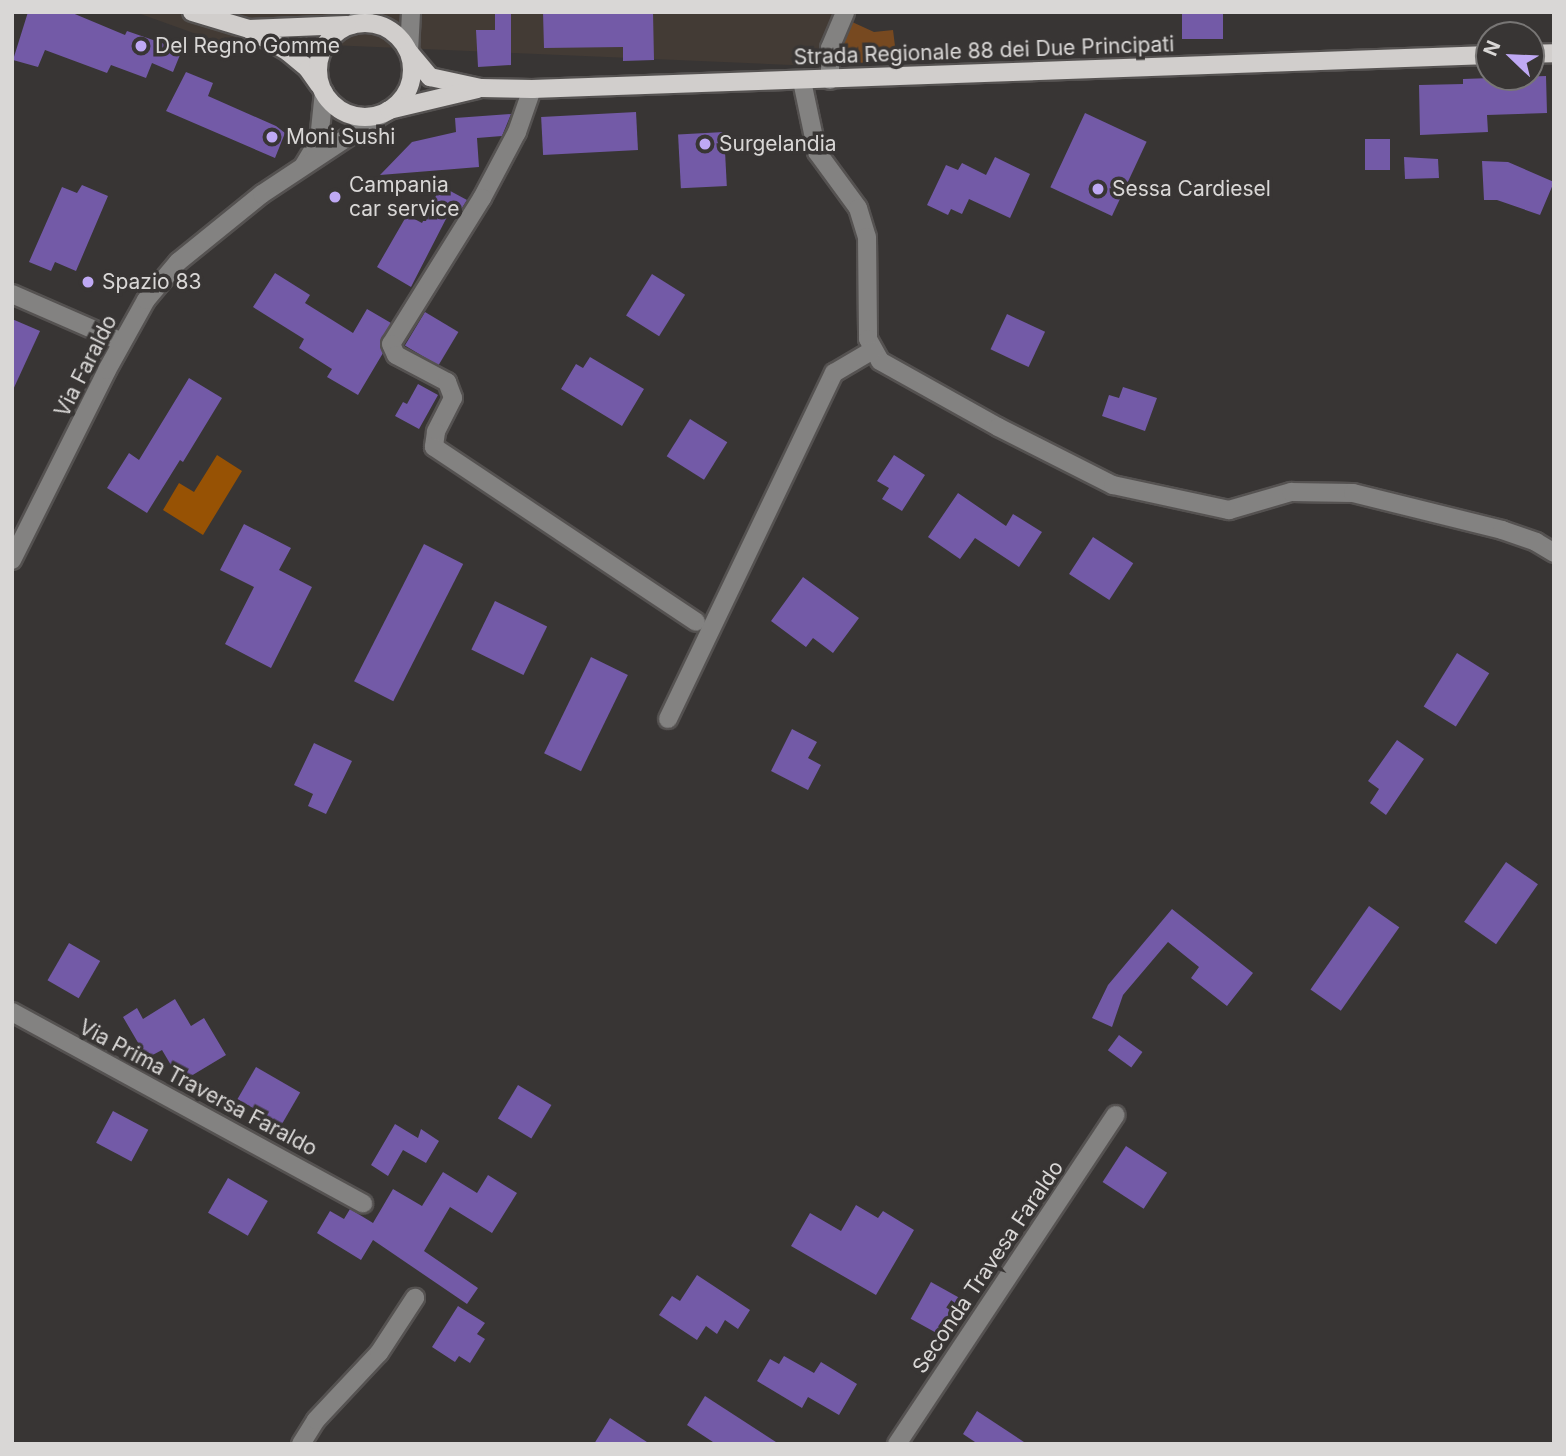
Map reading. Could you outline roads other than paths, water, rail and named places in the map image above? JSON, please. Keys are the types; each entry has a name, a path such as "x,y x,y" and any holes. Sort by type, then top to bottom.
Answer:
{"main road":[{"name":"Strada Regionale 88 dei Due Principati","path":"192,12 249,29 288,52 308,69 335,106 352,115 373,116 481,88"},
{"name":"Strada Regionale 88 dei Due Principati","path":"249,29 302,30 374,24 387,28 400,38 430,76 481,88 532,89 802,81 1475,56"},
{"path":"324,92 319,73 322,51 331,38 352,25"},
{"path":"389,110 408,88 412,73 409,52"}],"street":[{"path":"352,25 365,12"},
{"path":"409,52 411,12"},
{"path":"830,80 830,48 845,12"},
{"path":"802,81 817,152 858,208 867,237 868,339 880,361 998,427 1113,485 1229,510 1291,492 1353,493 1502,530 1545,543 1554,553"},
{"path":"532,89 517,132 482,198 391,344 396,355 447,382 453,398 436,432 434,447 696,622"},
{"path":"302,169 319,140 324,92"},
{"name":"Via Faraldo","path":"12,560 146,300 178,262 222,224 389,110"},
{"path":"12,295 122,342"},
{"path":"668,719 834,373 873,349"},
{"name":"Via Prima Traversa Faraldo","path":"12,1012 363,1203"},
{"name":"Seconda Travesa Faraldo","path":"897,1444 1116,1115"},
{"path":"301,1444 316,1420 379,1353 415,1297"}],"place":[{"name":"Del Regno Gomme","path":"141,46"},
{"name":"Moni Sushi","path":"272,137"},
{"name":"Surgelandia","path":"705,144"},
{"name":"Sessa Cardiesel","path":"1098,189"},
{"name":"Campania car service","path":"335,197"},
{"name":"Spazio 83","path":"88,282"}]}
